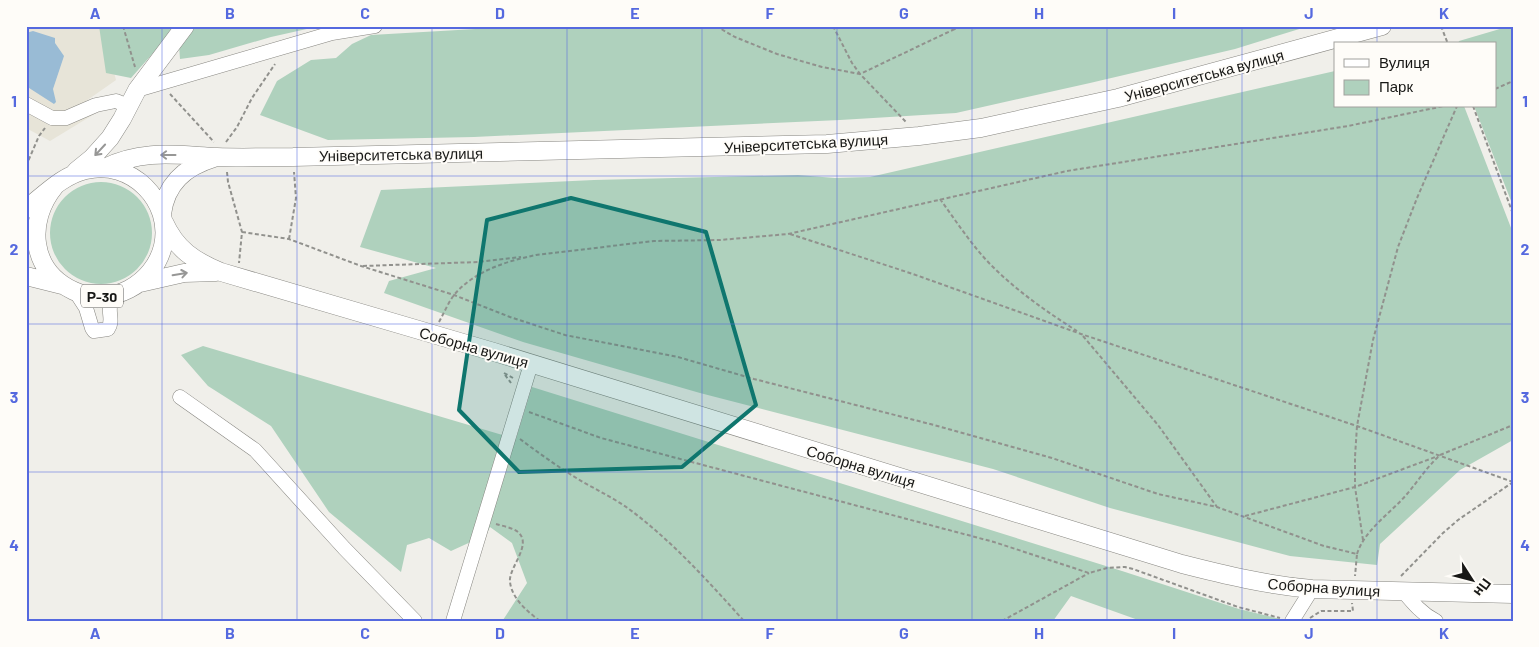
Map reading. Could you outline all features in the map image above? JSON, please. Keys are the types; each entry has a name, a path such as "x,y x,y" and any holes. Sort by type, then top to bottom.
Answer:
{"main road":[{"path":"72,174 99,151 110,138 137,90 185,26"},
{"name":"Університетська вулиця","path":"104,168 130,158 163,154 193,155 223,152 293,157 826,144 919,136 981,128 1118,98 1382,26"},
{"path":"125,113 120,134 123,143 157,203 163,218"},
{"name":"Університетська вулиця","path":"163,218 166,195 180,176 193,166 223,152"},
{"path":"104,168 122,172 138,180 151,193"},
{"name":"Р-30","path":"26,209 72,174 87,169 104,168"},
{"path":"55,186 41,207 36,225 37,245 49,271 69,288"},
{"name":"Р-30","path":"26,276 69,288 89,296 121,293 140,283 154,267 161,252 164,239 163,218"},
{"name":"Соборна вулиця","path":"163,218 168,233 180,248 203,264 221,272 531,364 1182,564 1271,585 1312,589 1352,590 1400,585 1513,594"},
{"name":"Соборна вулиця","path":"140,283 184,273 221,272"}],"street":[{"path":"137,90 332,33 376,26"},
{"path":"26,104 52,118 66,118 96,105 116,101 125,113"},
{"path":"69,288 86,308 94,331 108,329 111,326 110,306 121,293"},
{"path":"453,621 531,364"},
{"path":"180,397 255,450 344,548 415,621"},
{"path":"1400,585 1416,607 1436,621"},
{"path":"1287,620 1312,589"}],"path":[{"path":"123,26 135,64 137,90"},
{"path":"716,26 736,37 777,54 822,67 860,74 961,26"},
{"path":"833,26 852,63 860,74 919,136"},
{"path":"948,26 956,29"},
{"path":"1441,26 1447,42"},
{"path":"223,152 261,83 287,47"},
{"path":"1496,89 1513,81"},
{"path":"160,83 223,152 228,182 242,232 238,276"},
{"path":"361,266 478,262 654,241 720,240 788,234 1067,171 1348,126 1434,108"},
{"path":"1363,540 1355,487 1354,464 1357,426 1373,340 1398,247 1416,198 1455,108"},
{"path":"1474,108 1513,214"},
{"path":"26,166 39,136 52,118"},
{"path":"289,239 296,198 293,157"},
{"path":"940,199 990,264 1012,285 1046,311 1081,334 1158,426 1217,507"},
{"path":"242,232 289,239 361,266 454,295 510,317 565,335 678,357 754,379 934,425 1052,458 1158,494 1217,507 1324,546 1357,554"},
{"path":"788,234 914,274 1081,334 1357,426 1513,482"},
{"path":"432,335 454,295 470,280 491,268 519,258 536,255"},
{"path":"518,407 601,438 994,542 1089,573"},
{"path":"1245,516 1355,487 1406,469 1513,424"},
{"path":"510,431 541,455 629,509 696,568 744,621"},
{"path":"1306,621 1320,610 1352,610 1352,590 1355,580 1357,554 1363,540 1398,505 1432,462 1440,455"},
{"path":"1400,585 1443,533 1458,520 1513,482"},
{"path":"484,519 519,534 522,542 521,552 511,572 510,583 520,603 540,621"},
{"path":"1002,621 1089,573 1118,567 1134,569 1238,606 1287,620"}],"highlighted area":[{"path":"571,198 706,232 756,405 682,467 519,472 459,410 487,220"}],"shaded area":[{"path":"26,26 102,26 116,80 86,101 96,113 50,141 26,128"}],"green space":[{"path":"99,26 177,26 131,78 106,73"},
{"path":"193,26 320,26 271,37 209,55 180,59 179,45"},
{"path":"528,26 1309,26 1235,49 956,113 474,137 328,140 260,115 277,81 311,60 336,58 352,44 371,35"},
{"path":"1513,26 1513,206 1475,108 1496,108 1496,42 1459,41"},
{"path":"1334,71 1334,108 1465,108 1513,233 1513,440 1460,470 1380,544 1377,565 1290,556 1110,508 993,469 700,393 523,342 384,293 389,281 436,268 360,247 381,190 594,180 798,175 835,178 870,177"},
{"path":"101,182 111,183 130,190 144,204 151,223 151,243 144,262 130,276 111,283 101,284 91,283 72,276 58,262 51,243 50,233 51,223 58,204 72,190 91,183"},
{"path":"203,346 516,439 532,387 1239,609 1284,620 1141,621 1071,596 1053,621 500,621 503,620 527,583 512,543 490,527 486,535 451,551 429,538 407,545 401,572 329,512 271,426 208,386 181,355"}],"water":[{"path":"33,31 55,38 55,43 64,56 53,89 56,102 54,104 26,86 26,33"}]}
